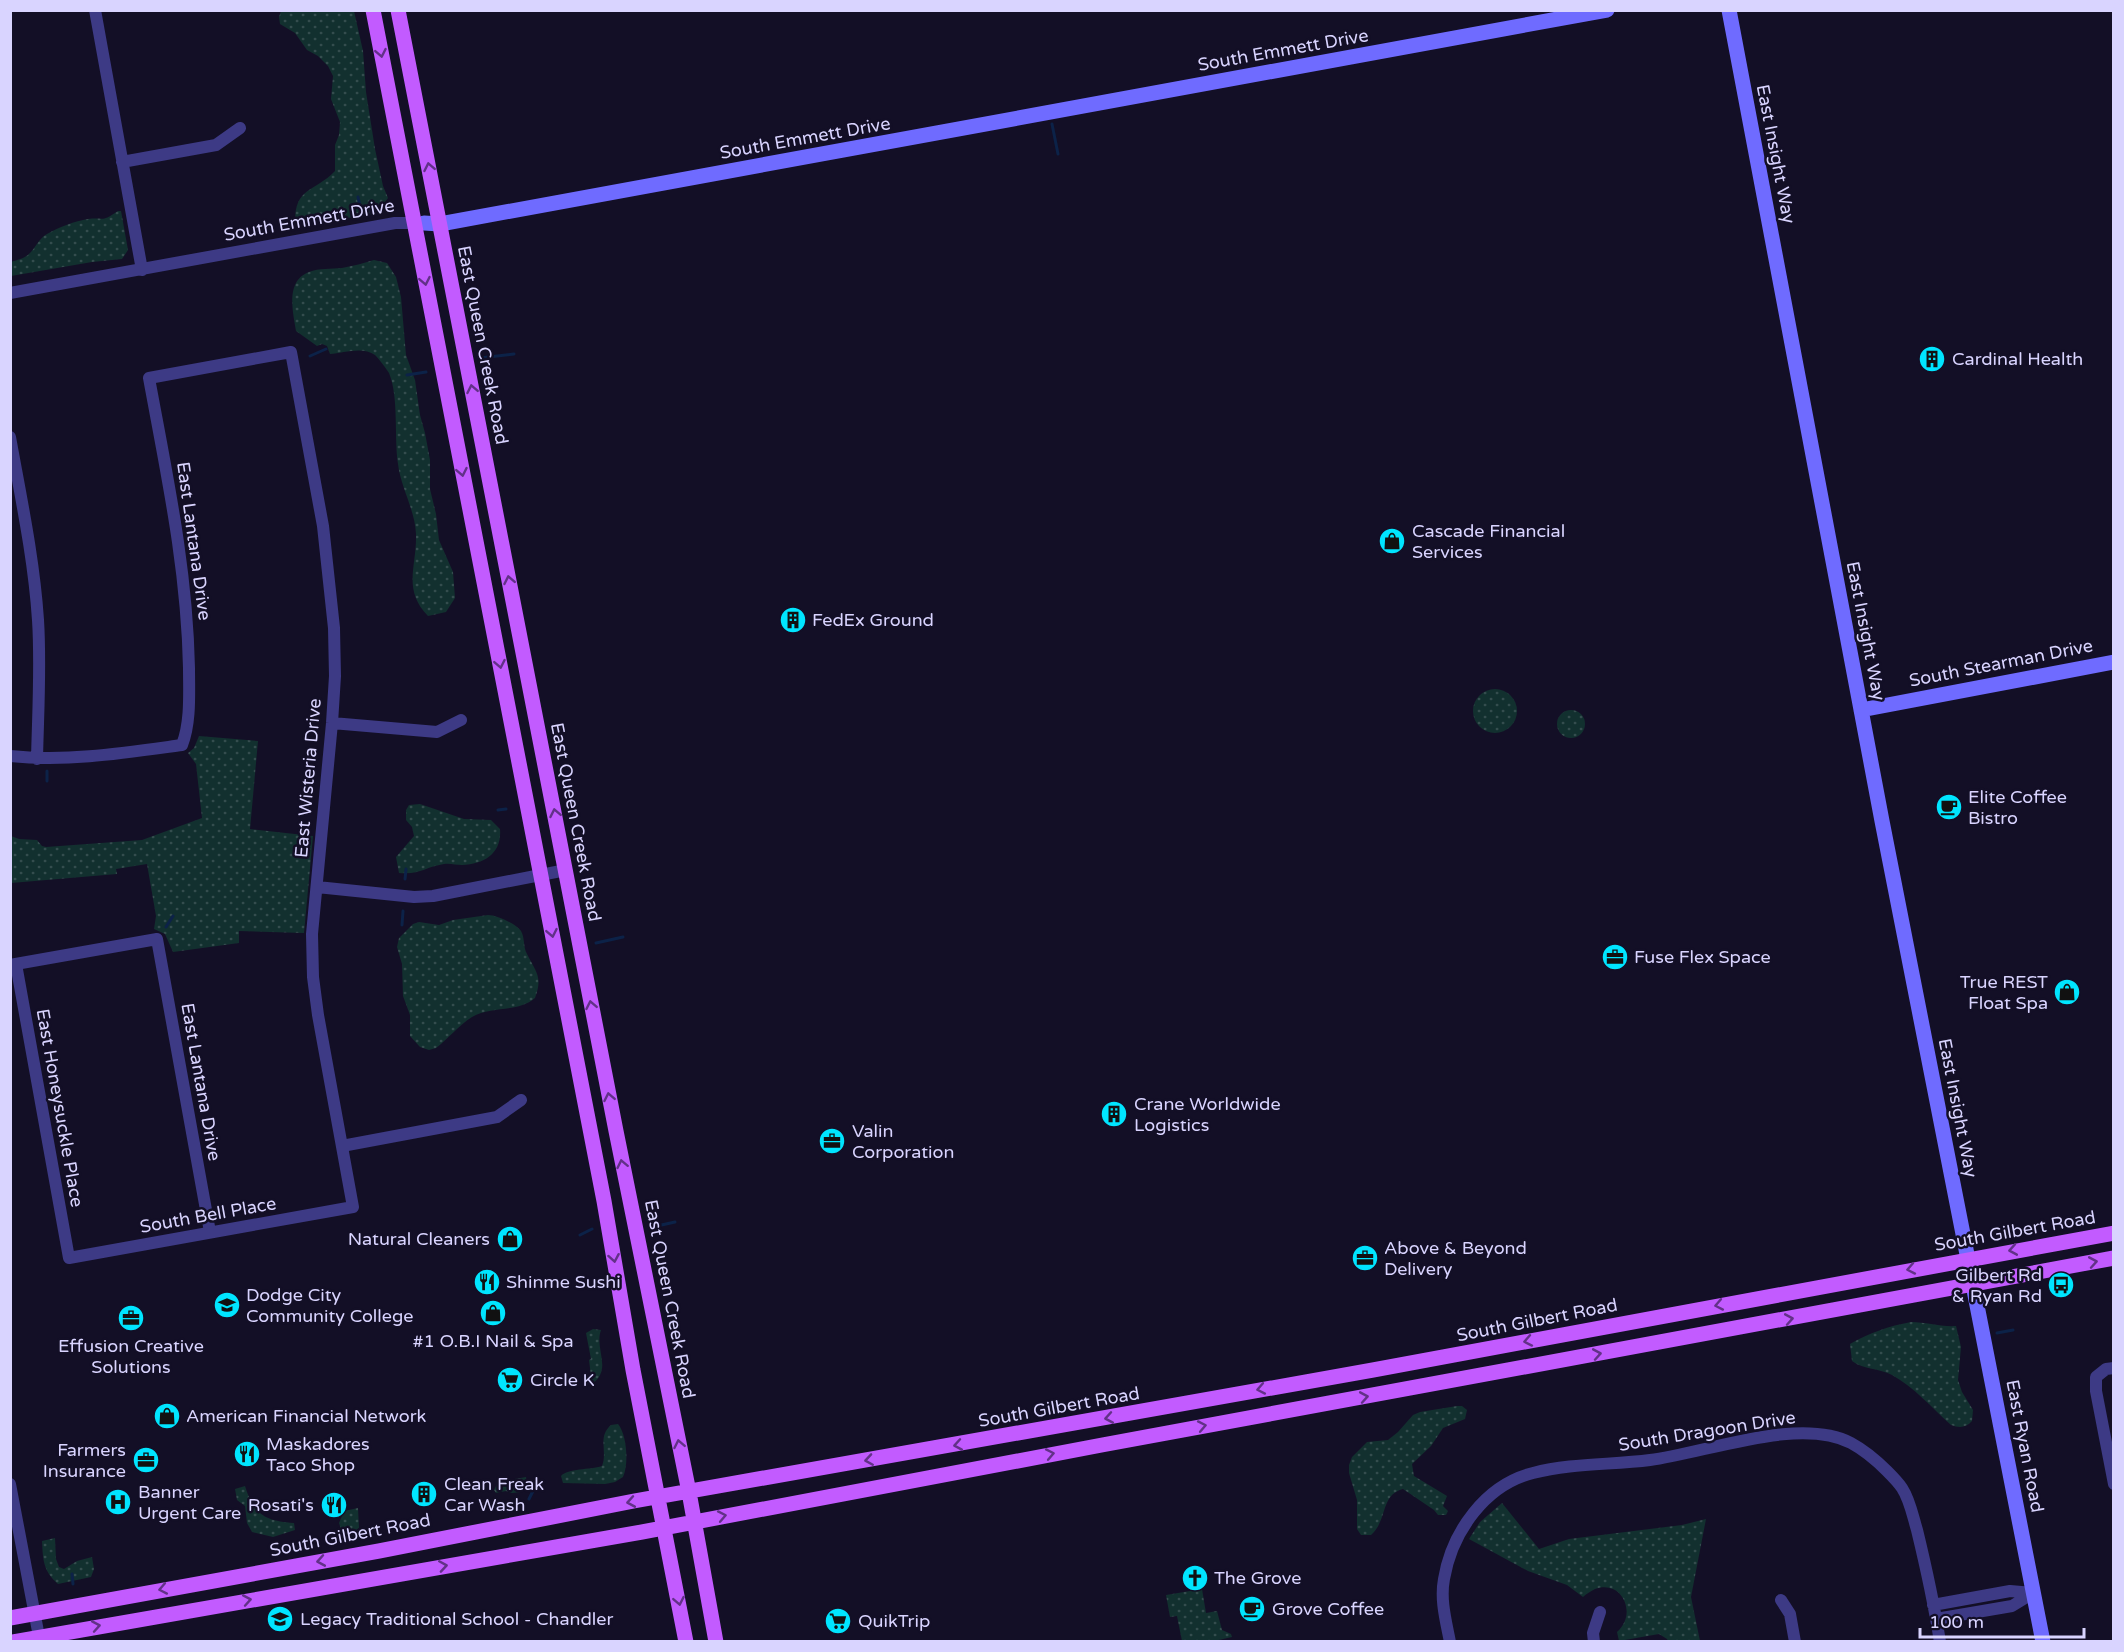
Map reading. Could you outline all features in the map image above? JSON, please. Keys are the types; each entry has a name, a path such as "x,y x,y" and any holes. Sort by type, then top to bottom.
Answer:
{"main road":[{"path":"373,10 419,223 604,1201 633,1370 687,1641"},
{"name":"East Queen Creek Road","path":"398,10 629,1196 689,1492 716,1641"},
{"path":"604,1201 629,1196"},
{"name":"South Gilbert Road","path":"10,1618 658,1497 1373,1370 1968,1258 2114,1233"},
{"path":"13,1641 39,1639 664,1528 2114,1258"},
{"path":"1301,1382 1306,1408"},
{"path":"995,1438 999,1464"}],"street":[{"path":"95,10 142,270"},
{"name":"South Emmett Drive","path":"10,293 394,223 440,224 1606,10"},
{"name":"East Insight Way","path":"1729,10 1861,710 1968,1258"},
{"path":"122,162 216,145 240,128"},
{"name":"East Lantana Drive","path":"37,759 94,757 182,745 187,732 189,679 184,579 178,531 149,378 291,352"},
{"name":"East Wisteria Drive","path":"291,352 323,526 330,581 334,676 332,723 312,934 313,977 353,1207"},
{"path":"10,437 29,541 40,655 37,759 10,756"},
{"name":"South Stearman Drive","path":"1861,710 2114,662"},
{"path":"332,723 437,732 461,720"},
{"path":"316,886 424,896 452,893 566,870"},
{"name":"East Lantana Drive","path":"13,965 157,939 210,1232"},
{"name":"East Honeysuckle Place","path":"13,965 69,1258"},
{"path":"342,1146 497,1117 521,1100"},
{"name":"South Bell Place","path":"69,1258 353,1207"},
{"name":"East Ryan Road","path":"1968,1258 2043,1641"},
{"path":"2114,1368 2106,1369 2096,1377 2096,1391 2114,1484"},
{"name":"South Dragoon Drive","path":"1450,1641 1443,1603 1444,1579 1460,1534 1470,1516 1512,1482 1531,1473 1567,1467 1650,1460 1778,1435 1803,1433 1849,1442 1870,1456 1902,1489 1912,1512 1940,1641"},
{"path":"10,1485 39,1639"},
{"path":"1933,1605 2010,1591 2033,1593"},
{"path":"1936,1619 2012,1606 2033,1593"},
{"path":"1781,1600 1790,1614 1795,1641"},
{"path":"1594,1641 1593,1633 1600,1612"}],"green space":[{"path":"281,11 354,11 363,51 366,92 375,149 388,198 376,214 333,220 333,213 320,215 320,221 295,225 298,203 302,197 335,171 335,145 340,122 331,99 333,76 328,66 318,56 307,50 295,33 280,24"},
{"path":"121,211 128,250 122,259 11,276 11,262 28,255 47,234 78,221 105,218"},
{"path":"374,260 387,263 396,277 401,297 406,355 415,380 430,460 430,489 439,540 453,572 455,598 446,612 428,616 420,606 413,587 415,525 398,464 394,394 389,373 377,357 370,352 359,350 330,354 327,346 322,344 317,346 296,331 293,315 292,298 296,282 301,276 321,269 342,268"},
{"path":"1495,689 1511,695 1517,711 1511,727 1495,733 1479,727 1473,711 1479,695"},
{"path":"1571,710 1581,714 1585,724 1581,734 1571,738 1561,734 1557,724 1561,714"},
{"path":"199,736 258,741 250,829 313,836 304,933 239,931 239,943 173,952 165,934 154,929 156,916 147,864 116,869 117,874 11,883 11,836 37,840 46,847 142,840 202,818 196,764 188,753 194,748"},
{"path":"420,804 464,819 491,820 500,829 495,851 485,859 470,864 444,864 417,872 399,873 396,857 414,836 412,827 406,820 406,810 409,805"},
{"path":"488,915 506,920 521,931 526,951 537,975 538,985 535,998 521,1006 480,1013 467,1020 436,1048 429,1050 420,1047 410,1036 410,1015 403,996 402,964 397,947 399,938 413,924 419,922 439,925 453,920"},
{"path":"1911,1322 1956,1326 1961,1347 1958,1380 1973,1410 1972,1421 1967,1425 1960,1427 1951,1425 1900,1380 1852,1361 1850,1344 1879,1330"},
{"path":"593,1329 601,1330 599,1337 602,1365 598,1378 592,1384 589,1360 591,1359 586,1333"},
{"path":"1462,1406 1467,1410 1465,1419 1443,1428 1431,1446 1412,1464 1414,1476 1447,1496 1443,1506 1448,1511 1446,1515 1438,1515 1403,1489 1396,1492 1387,1502 1380,1522 1371,1535 1361,1535 1357,1529 1357,1500 1349,1473 1352,1457 1367,1442 1388,1440 1413,1415"},
{"path":"618,1424 626,1450 623,1477 605,1484 563,1483 561,1476 564,1473 602,1466 605,1434 611,1425"},
{"path":"526,1477 527,1484 521,1492 496,1493 494,1490 498,1482"},
{"path":"245,1486 252,1504 262,1515 294,1523 295,1530 273,1537 252,1532 247,1523 245,1506 237,1500 235,1489"},
{"path":"1502,1503 1539,1549 1569,1539 1682,1525 1706,1519 1691,1597 1700,1641 1668,1641 1659,1634 1619,1641 1617,1632 1623,1625 1626,1608 1619,1593 1605,1587 1595,1589 1583,1597 1567,1585 1528,1571 1469,1539 1480,1522"},
{"path":"358,1508 359,1528 350,1534 342,1532 339,1523 344,1511"},
{"path":"55,1538 56,1559 59,1567 64,1569 77,1561 92,1557 94,1569 91,1577 58,1584 53,1579 45,1565 42,1541"},
{"path":"1202,1589 1206,1613 1217,1611 1222,1630 1231,1634 1232,1637 1214,1641 1182,1641 1177,1616 1170,1617 1166,1595"}],"waterway":[{"path":"1052,124 1058,154"},
{"path":"358,197 362,216"},
{"path":"310,356 326,349"},
{"path":"480,358 514,354"},
{"path":"407,375 426,372"},
{"path":"47,771 47,781"},
{"path":"498,810 506,809"},
{"path":"405,879 406,869"},
{"path":"402,925 403,911"},
{"path":"166,927 173,916"},
{"path":"596,943 623,937"},
{"path":"657,1226 675,1222"},
{"path":"580,1235 592,1229"},
{"path":"1997,1333 2013,1330"},
{"path":"529,1499 537,1483"},
{"path":"72,1574 73,1584"}],"place":[{"name":"Cardinal Health","path":"1932,359"},
{"name":"Cascade Financial Services","path":"1392,541"},
{"name":"FedEx Ground","path":"793,620"},
{"name":"Elite Coffee Bistro","path":"1949,807"},
{"name":"Fuse Flex Space","path":"1615,957"},
{"name":"True REST Float Spa","path":"2067,992"},
{"name":"Crane Worldwide Logistics","path":"1114,1114"},
{"name":"Valin Corporation","path":"832,1141"},
{"name":"Natural Cleaners","path":"510,1239"},
{"name":"Above & Beyond Delivery","path":"1365,1258"},
{"name":"Shinme Sushi","path":"487,1282"},
{"name":"Gilbert Rd & Ryan Rd","path":"2061,1285"},
{"name":"Dodge City Community College","path":"227,1305"},
{"name":"#1 O.B.I Nail & Spa","path":"493,1313"},
{"name":"Effusion Creative Solutions","path":"131,1318"},
{"name":"Circle K","path":"510,1380"},
{"name":"American Financial Network","path":"167,1416"},
{"name":"Maskadores Taco Shop","path":"247,1454"},
{"name":"Farmers Insurance","path":"146,1460"},
{"name":"Clean Freak Car Wash","path":"424,1494"},
{"name":"Banner Urgent Care","path":"118,1502"},
{"name":"Rosati's","path":"334,1505"},
{"name":"The Grove","path":"1195,1578"},
{"name":"Grove Coffee","path":"1252,1609"},
{"name":"Legacy Traditional School - Chandler","path":"280,1619"},
{"name":"QuikTrip","path":"838,1621"}]}
